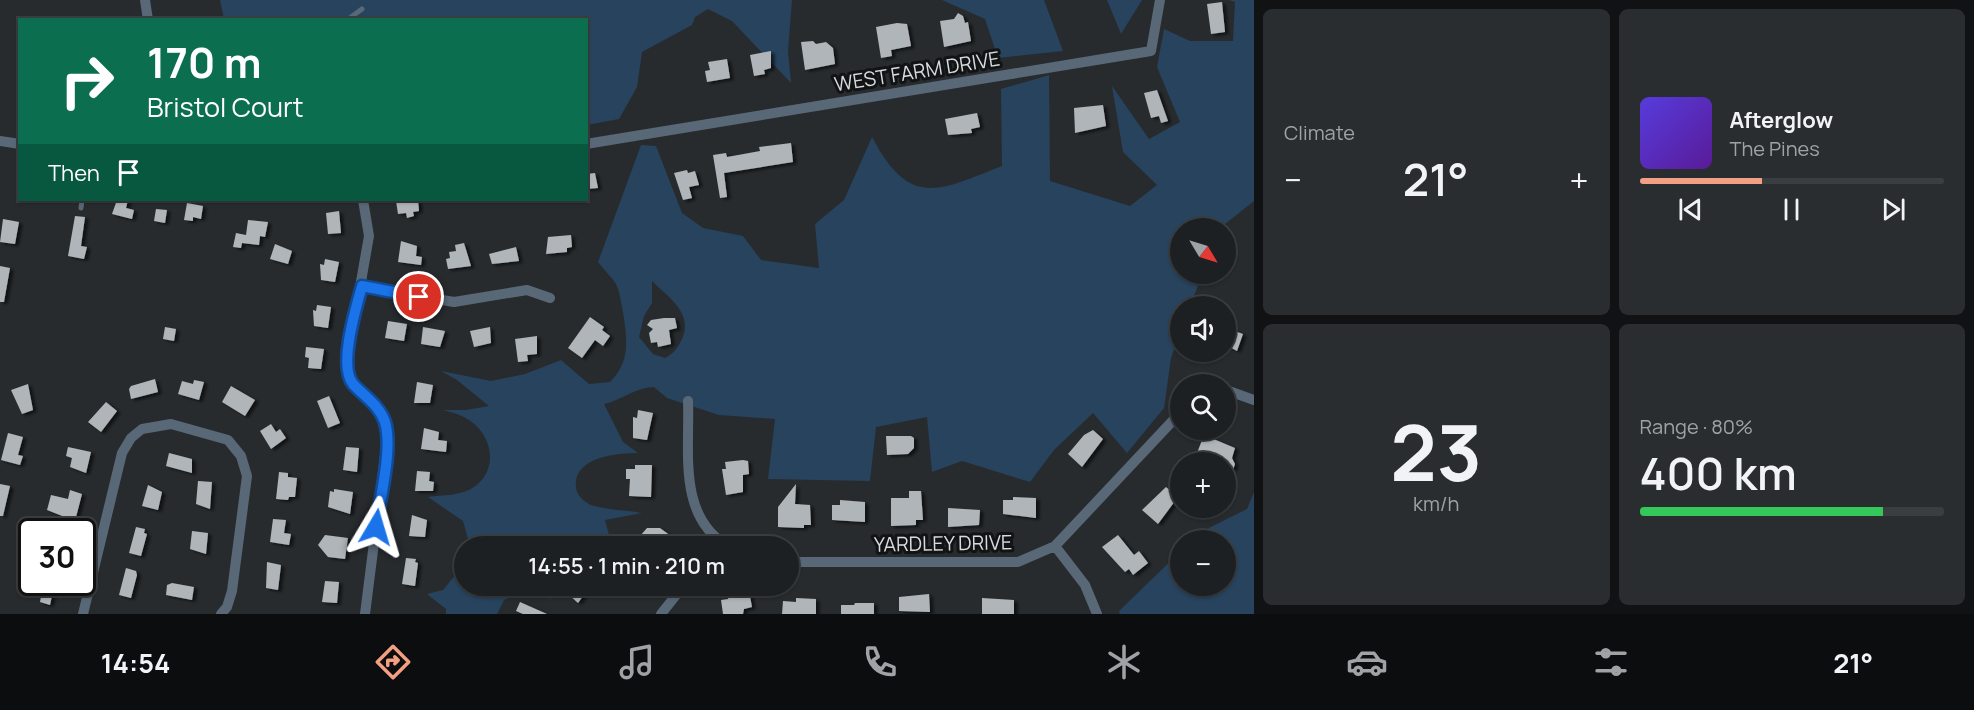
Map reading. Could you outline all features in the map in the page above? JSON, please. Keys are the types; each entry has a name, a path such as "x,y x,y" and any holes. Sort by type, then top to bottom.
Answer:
{"street":[{"path":"145,0 148,18"},
{"name":"WEST FARM DRIVE","path":"588,144 1150,51 1160,0"},
{"path":"0,141 18,144"},
{"path":"363,201 369,236 346,367 351,382 380,410 387,440 365,614"},
{"path":"362,286 454,302 527,290 550,298"},
{"path":"1236,394 1254,400"},
{"path":"688,401 687,469 691,493 699,516 715,536"},
{"name":"YARDLEY DRIVE","path":"799,562 1018,562 1055,546 1170,423"},
{"path":"83,614 122,453 131,438 142,429 171,424 228,440 241,456 247,476 232,591 227,607 221,614"},
{"path":"1055,546 1085,585 1097,614"},
{"path":"661,614 675,596"}],"lane":[{"path":"350,18 362,9"},
{"path":"81,208 82,201"}],"shaded area":[{"path":"220,0 792,0 788,51 791,83 732,21 708,9 695,17 692,25 642,52 637,87 619,119 588,125 588,18 224,18"},
{"path":"942,0 1044,0 1063,51 998,58 985,19"},
{"path":"1107,0 1142,0 1121,34"},
{"path":"1229,0 1254,0 1254,201 1233,218 1170,218 1170,284 1199,284 1194,296 1170,296 1170,362 1164,408 1127,453 1093,413 1054,450 1030,482 962,461 932,472 927,417 876,427 870,481 768,479 775,419 719,415 667,398 654,387 604,404 623,442 638,453 608,456 588,463 581,469 577,478 578,493 588,504 642,513 605,520 609,536 467,536 463,521 428,497 452,495 474,487 486,473 490,455 485,438 473,423 466,418 443,410 466,410 489,406 457,380 441,371 491,381 525,374 561,360 589,384 610,382 617,374 626,349 623,312 616,284 598,262 641,145 656,146 682,213 703,228 743,236 761,260 819,268 815,224 844,200 872,137 886,160 899,175 913,184 927,188 943,187 960,182 1002,166 1001,89 1049,75 1050,181 1130,206 1157,185 1123,152 1112,86 1149,139 1180,122 1157,67 1164,29 1190,41 1233,41 1235,2","holes":["652,281 672,300 685,323 679,344 673,353 665,358 653,354 639,337 644,316 652,303"]},
{"path":"1254,492 1254,614 1120,614 1119,611 1170,562 1170,596 1236,596 1236,530 1205,530 1229,518 1236,518 1236,514 1247,509"},
{"path":"454,576 454,596 518,596 504,600 497,614 446,614 446,609 427,594 443,590"}],"building":[{"path":"1222,2 1225,32 1211,34 1207,4"},
{"path":"958,13 963,16 965,23 968,22 971,41 944,47 940,21 954,19"},
{"path":"897,23 907,24 911,46 891,50 892,56 881,58 876,27"},
{"path":"813,41 816,44 826,42 833,48 835,64 805,70 801,42"},
{"path":"771,51 771,68 764,70 765,74 754,76 750,55"},
{"path":"727,59 730,78 707,82 705,71 710,70 708,62"},
{"path":"1157,90 1168,121 1161,123 1159,116 1151,118 1144,93"},
{"path":"1103,105 1106,126 1075,133 1074,108"},
{"path":"977,113 980,127 971,129 972,133 948,135 945,119"},
{"path":"791,143 793,162 724,173 727,197 720,198 713,155 726,153 727,157 760,151 759,147"},
{"path":"687,170 688,173 695,171 699,185 689,187 692,198 683,200 674,173"},
{"path":"595,173 598,188 588,189 588,174"},
{"path":"117,201 128,201 126,208 134,210 132,219 112,214"},
{"path":"396,201 418,201 419,211 413,212 414,216 407,218 406,213 398,214"},
{"path":"187,203 203,206 201,219 193,217 193,221 184,220"},
{"path":"156,209 167,210 165,223 154,221"},
{"path":"339,211 341,233 328,234 326,213"},
{"path":"75,216 85,217 81,246 87,247 84,259 68,256"},
{"path":"3,219 19,222 15,244 0,242"},
{"path":"248,220 268,222 265,237 260,236 259,245 242,243 241,248 233,247 236,233 246,235"},
{"path":"571,235 572,247 567,248 567,252 546,254 548,237"},
{"path":"401,241 417,246 416,256 422,257 421,265 398,262"},
{"path":"464,243 471,266 448,269 446,259 450,258 449,252 456,251 455,245"},
{"path":"275,244 292,251 288,264 270,259"},
{"path":"516,247 519,261 492,264 489,254"},
{"path":"325,259 339,262 335,282 321,280 320,264 324,265"},
{"path":"0,266 10,268 4,302 0,302"},
{"path":"317,305 331,307 328,328 314,326 313,310 316,311"},
{"path":"590,317 604,327 602,330 610,336 603,346 595,340 582,358 568,348"},
{"path":"675,318 677,328 669,330 671,344 658,347 657,342 651,343 649,333 653,329 647,325 651,320"},
{"path":"388,321 407,324 404,341 385,338"},
{"path":"165,327 176,329 174,341 163,339"},
{"path":"423,327 445,331 440,347 421,344"},
{"path":"490,327 491,343 474,347 470,331"},
{"path":"1236,332 1243,334 1236,350"},
{"path":"537,336 537,354 527,355 528,361 518,362 515,339"},
{"path":"306,347 324,349 321,369 308,368 309,358 305,357"},
{"path":"155,379 158,392 131,399 129,389 131,386"},
{"path":"194,380 204,382 199,400 178,394 182,381 193,384"},
{"path":"417,382 433,385 430,403 414,403"},
{"path":"28,384 33,410 22,414 11,390"},
{"path":"231,386 255,400 245,416 222,402"},
{"path":"329,396 340,423 328,428 317,401"},
{"path":"106,402 117,411 101,432 88,422"},
{"path":"638,410 653,413 647,440 633,438 633,417 637,418"},
{"path":"271,424 276,432 280,429 286,438 271,449 260,431"},
{"path":"424,428 439,432 438,440 447,441 446,452 421,449"},
{"path":"1093,430 1103,439 1082,467 1068,454 1084,435"},
{"path":"8,433 23,437 18,455 23,456 20,465 1,460"},
{"path":"886,436 911,436 914,438 914,448 908,454 887,455"},
{"path":"1202,440 1216,440 1235,448 1234,452 1197,452"},
{"path":"68,447 91,452 86,473 70,467 72,458 66,456"},
{"path":"346,447 359,448 357,472 343,470"},
{"path":"169,453 192,459 192,473 166,466"},
{"path":"748,461 749,474 743,475 743,492 726,495 722,469 726,469 725,462"},
{"path":"635,465 652,465 651,497 629,496 630,479 626,479 626,469 635,469"},
{"path":"417,471 430,472 429,481 434,482 433,491 415,491"},
{"path":"279,472 288,473 288,477 297,478 295,497 289,497 288,500 276,499"},
{"path":"198,481 212,482 210,509 196,504"},
{"path":"0,484 10,486 3,516 0,516"},
{"path":"796,484 795,504 810,505 811,525 804,525 804,528 778,527 778,507"},
{"path":"148,485 162,492 158,510 142,506"},
{"path":"1166,487 1170,490 1170,508 1158,524 1142,510"},
{"path":"334,489 353,492 350,514 328,507 330,491 334,492"},
{"path":"70,490 82,494 76,518 67,518 47,510 51,495 68,499"},
{"path":"909,491 921,491 923,520 916,520 916,525 891,526 891,498 909,498"},
{"path":"1013,497 1036,498 1036,518 1003,514 1003,500 1013,500"},
{"path":"840,500 865,502 865,522 832,520 832,505 840,505"},
{"path":"948,508 980,510 979,525 948,527"},
{"path":"412,515 427,520 425,537 409,536"},
{"path":"273,519 286,520 284,533 291,534 289,545 270,542"},
{"path":"136,527 145,529 144,533 147,534 141,556 129,553"},
{"path":"647,528 660,528 671,536 640,536"},
{"path":"192,531 208,533 206,554 190,549"},
{"path":"325,535 348,538 345,559 328,557 318,545"},
{"path":"1118,535 1134,555 1139,551 1148,563 1133,575 1129,569 1125,572 1102,547"},
{"path":"406,558 416,559 415,562 418,563 415,586 402,584"},
{"path":"267,562 281,565 278,590 266,588"},
{"path":"126,568 136,571 137,575 131,598 119,595"},
{"path":"325,581 339,582 337,603 322,602"},
{"path":"172,583 194,587 192,600 166,595 167,585"},
{"path":"929,594 930,612 899,611 899,597"},
{"path":"41,596 52,596 50,605 40,602"},
{"path":"570,596 583,596 578,603"},
{"path":"729,596 750,596 752,607 744,609 743,614 723,614 721,600 728,599"},
{"path":"796,598 816,599 816,614 782,614 783,601 796,602"},
{"path":"982,598 1014,600 1014,614 982,614"},
{"path":"520,602 547,614 523,614 516,611"},
{"path":"855,603 874,603 874,614 841,614 841,605 854,605"}],"route":[{"path":"376,527 387,440 380,410 351,382 346,367 353,323 362,286 419,297"}]}
